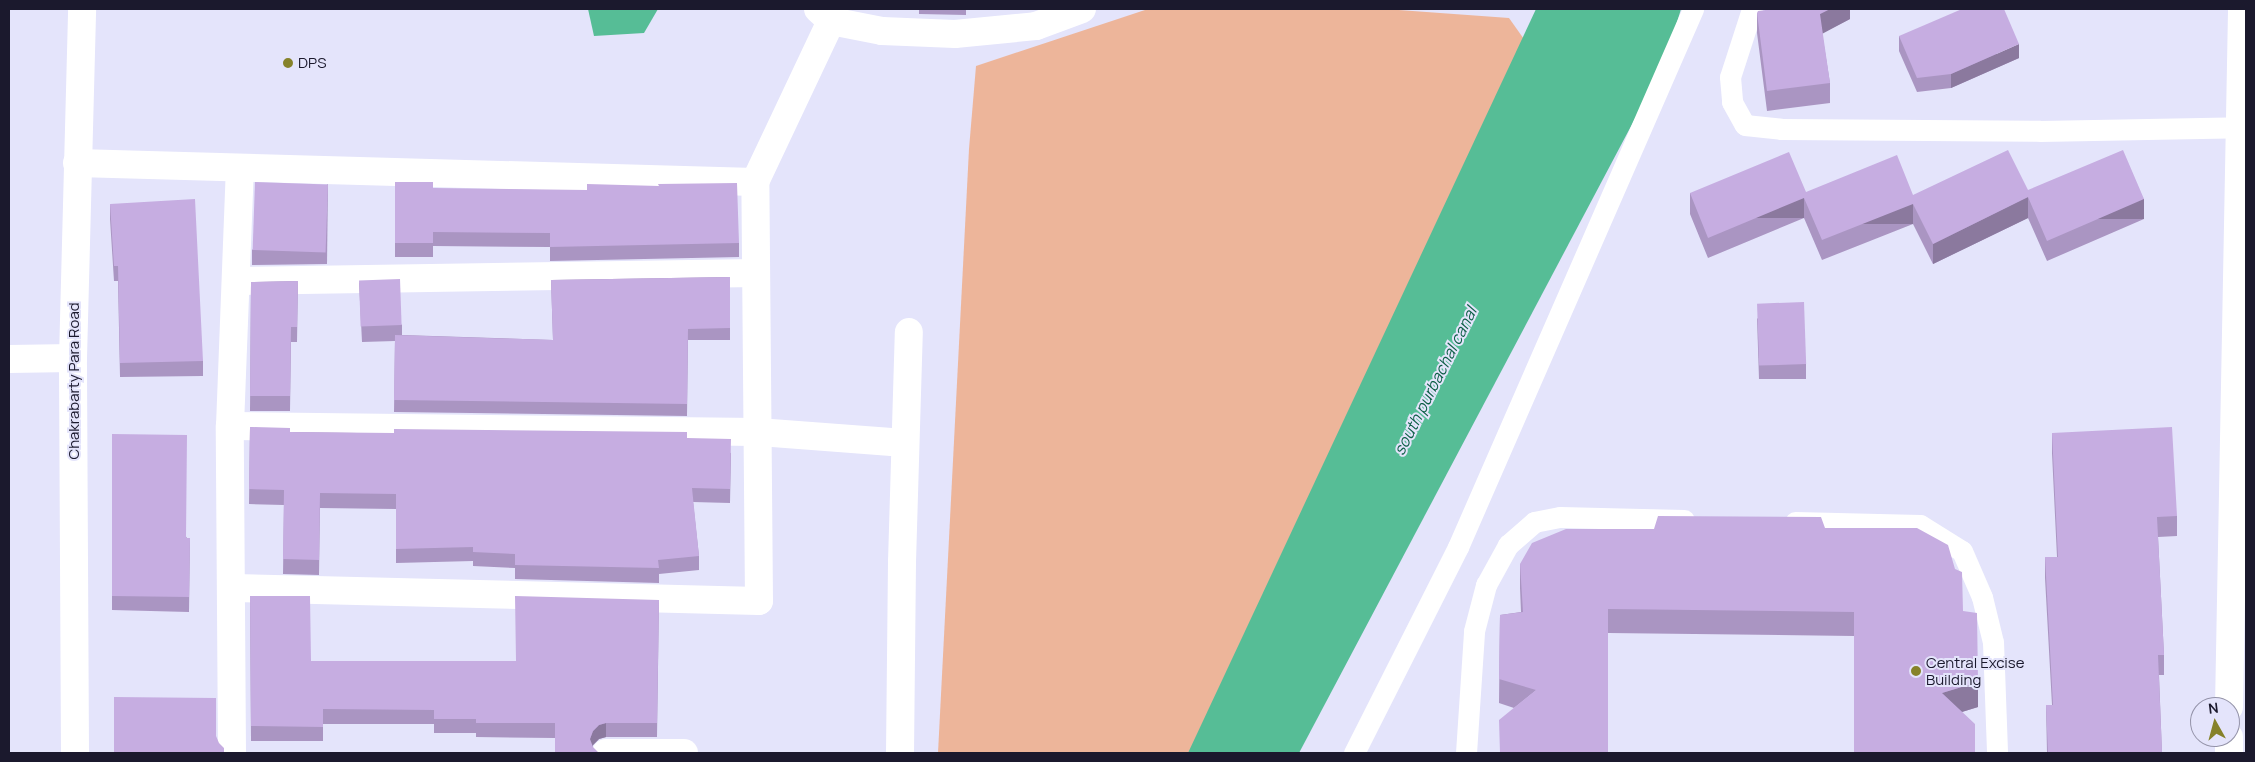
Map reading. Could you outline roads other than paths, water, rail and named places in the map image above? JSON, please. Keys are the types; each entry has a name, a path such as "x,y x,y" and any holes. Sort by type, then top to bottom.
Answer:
{"street":[{"name":"Chakrabarty Para Road","path":"75,753 73,358 82,9"},
{"path":"233,588 759,601 755,182 825,15 882,31 955,34 1036,26 1082,9"},
{"path":"2229,697 2233,435 2244,61 2242,9"},
{"path":"77,163 755,182"},
{"path":"232,753 233,588 230,426 240,168"},
{"path":"236,281 756,273"},
{"path":"900,753 905,443 909,332"},
{"path":"9,359 73,358"},
{"path":"230,426 758,432 905,443"},
{"path":"606,753 684,753"}],"lane":[{"path":"1354,753 1458,547 1693,9"},
{"path":"1752,9 1730,76 1732,102 1745,125 1781,129 2030,131 2241,127"},
{"path":"1466,753 1474,631 1486,585 1508,545 1534,522 1560,517 1700,520"},
{"path":"1780,522 1920,525 1962,551 1982,597 1993,642 1997,753"}],"water":[{"path":"588,9 658,9 644,33 594,36"},
{"name":"south purbachal canal","path":"1536,9 1681,9 1665,62 1299,753 1188,753"}],"place":[{"name":"DPS","path":"288,63"},
{"name":"Central Excise Building","path":"1916,671"}]}
